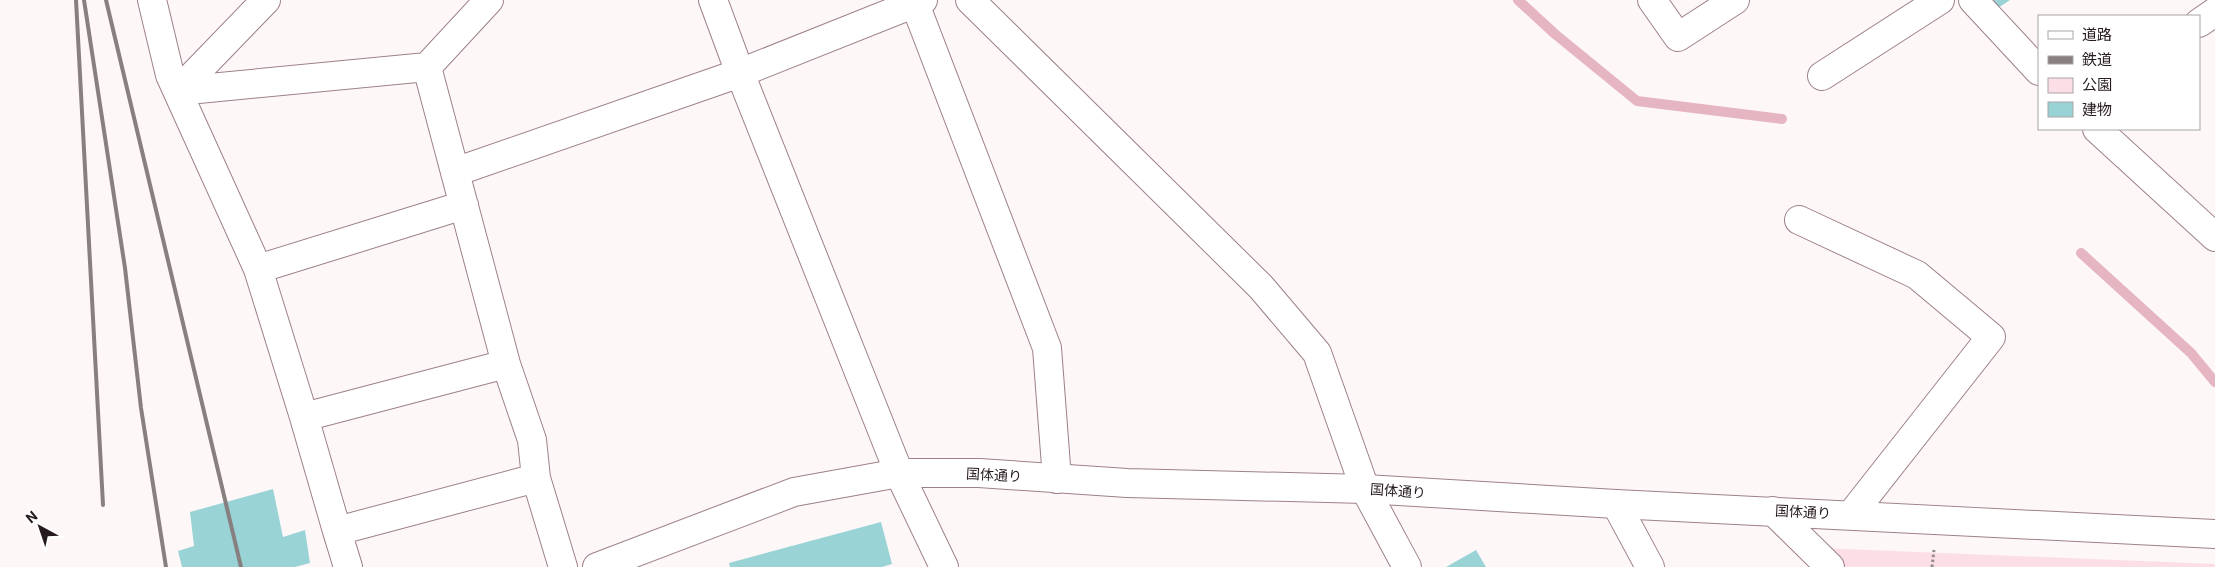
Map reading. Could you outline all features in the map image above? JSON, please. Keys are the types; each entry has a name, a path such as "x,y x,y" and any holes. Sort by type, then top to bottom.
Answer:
{"street":[{"path":"152,0 170,75 258,269 348,567"},
{"path":"178,91 266,0"},
{"path":"178,91 427,67 489,0"},
{"path":"713,0 740,73 899,473 944,567"},
{"path":"970,0 1261,287 1317,353 1365,489 1408,567"},
{"path":"1652,0 1678,37 1735,0"},
{"path":"1822,76 1940,0"},
{"path":"1973,0 2038,70"},
{"path":"455,172 740,73 919,2 1047,348 1057,478"},
{"path":"2200,22 2215,12"},
{"path":"427,67 506,364 532,440 536,478 563,567"},
{"path":"2098,130 2215,237"},
{"path":"258,269 464,205"},
{"path":"1799,220 1917,275 1991,337 1851,515"},
{"path":"304,417 506,364"},
{"name":"国体通り","path":"597,567 794,492 899,473 979,474 1127,483 1365,489 1616,504 2215,534"},
{"path":"337,531 536,478"},
{"path":"1616,504 1650,567"},
{"path":"1773,511 1830,567"}],"green space":[{"path":"1821,548 2215,564 2215,567 1839,567"}],"building":[{"path":"1984,0 2010,0 1992,12"},
{"path":"273,489 283,537 305,530 310,563 295,567 182,567 178,551 194,546 190,512"},
{"path":"881,522 892,564 882,567 730,567 729,563"},
{"path":"1476,550 1486,567 1446,567"}],"waterway":[{"path":"1518,0 1555,34 1637,101 1782,119"},
{"path":"2081,253 2191,353 2215,382"}],"railway":[{"path":"76,0 103,505"},
{"path":"84,0 125,268 141,408 166,567"},
{"path":"106,0 241,567"}]}
